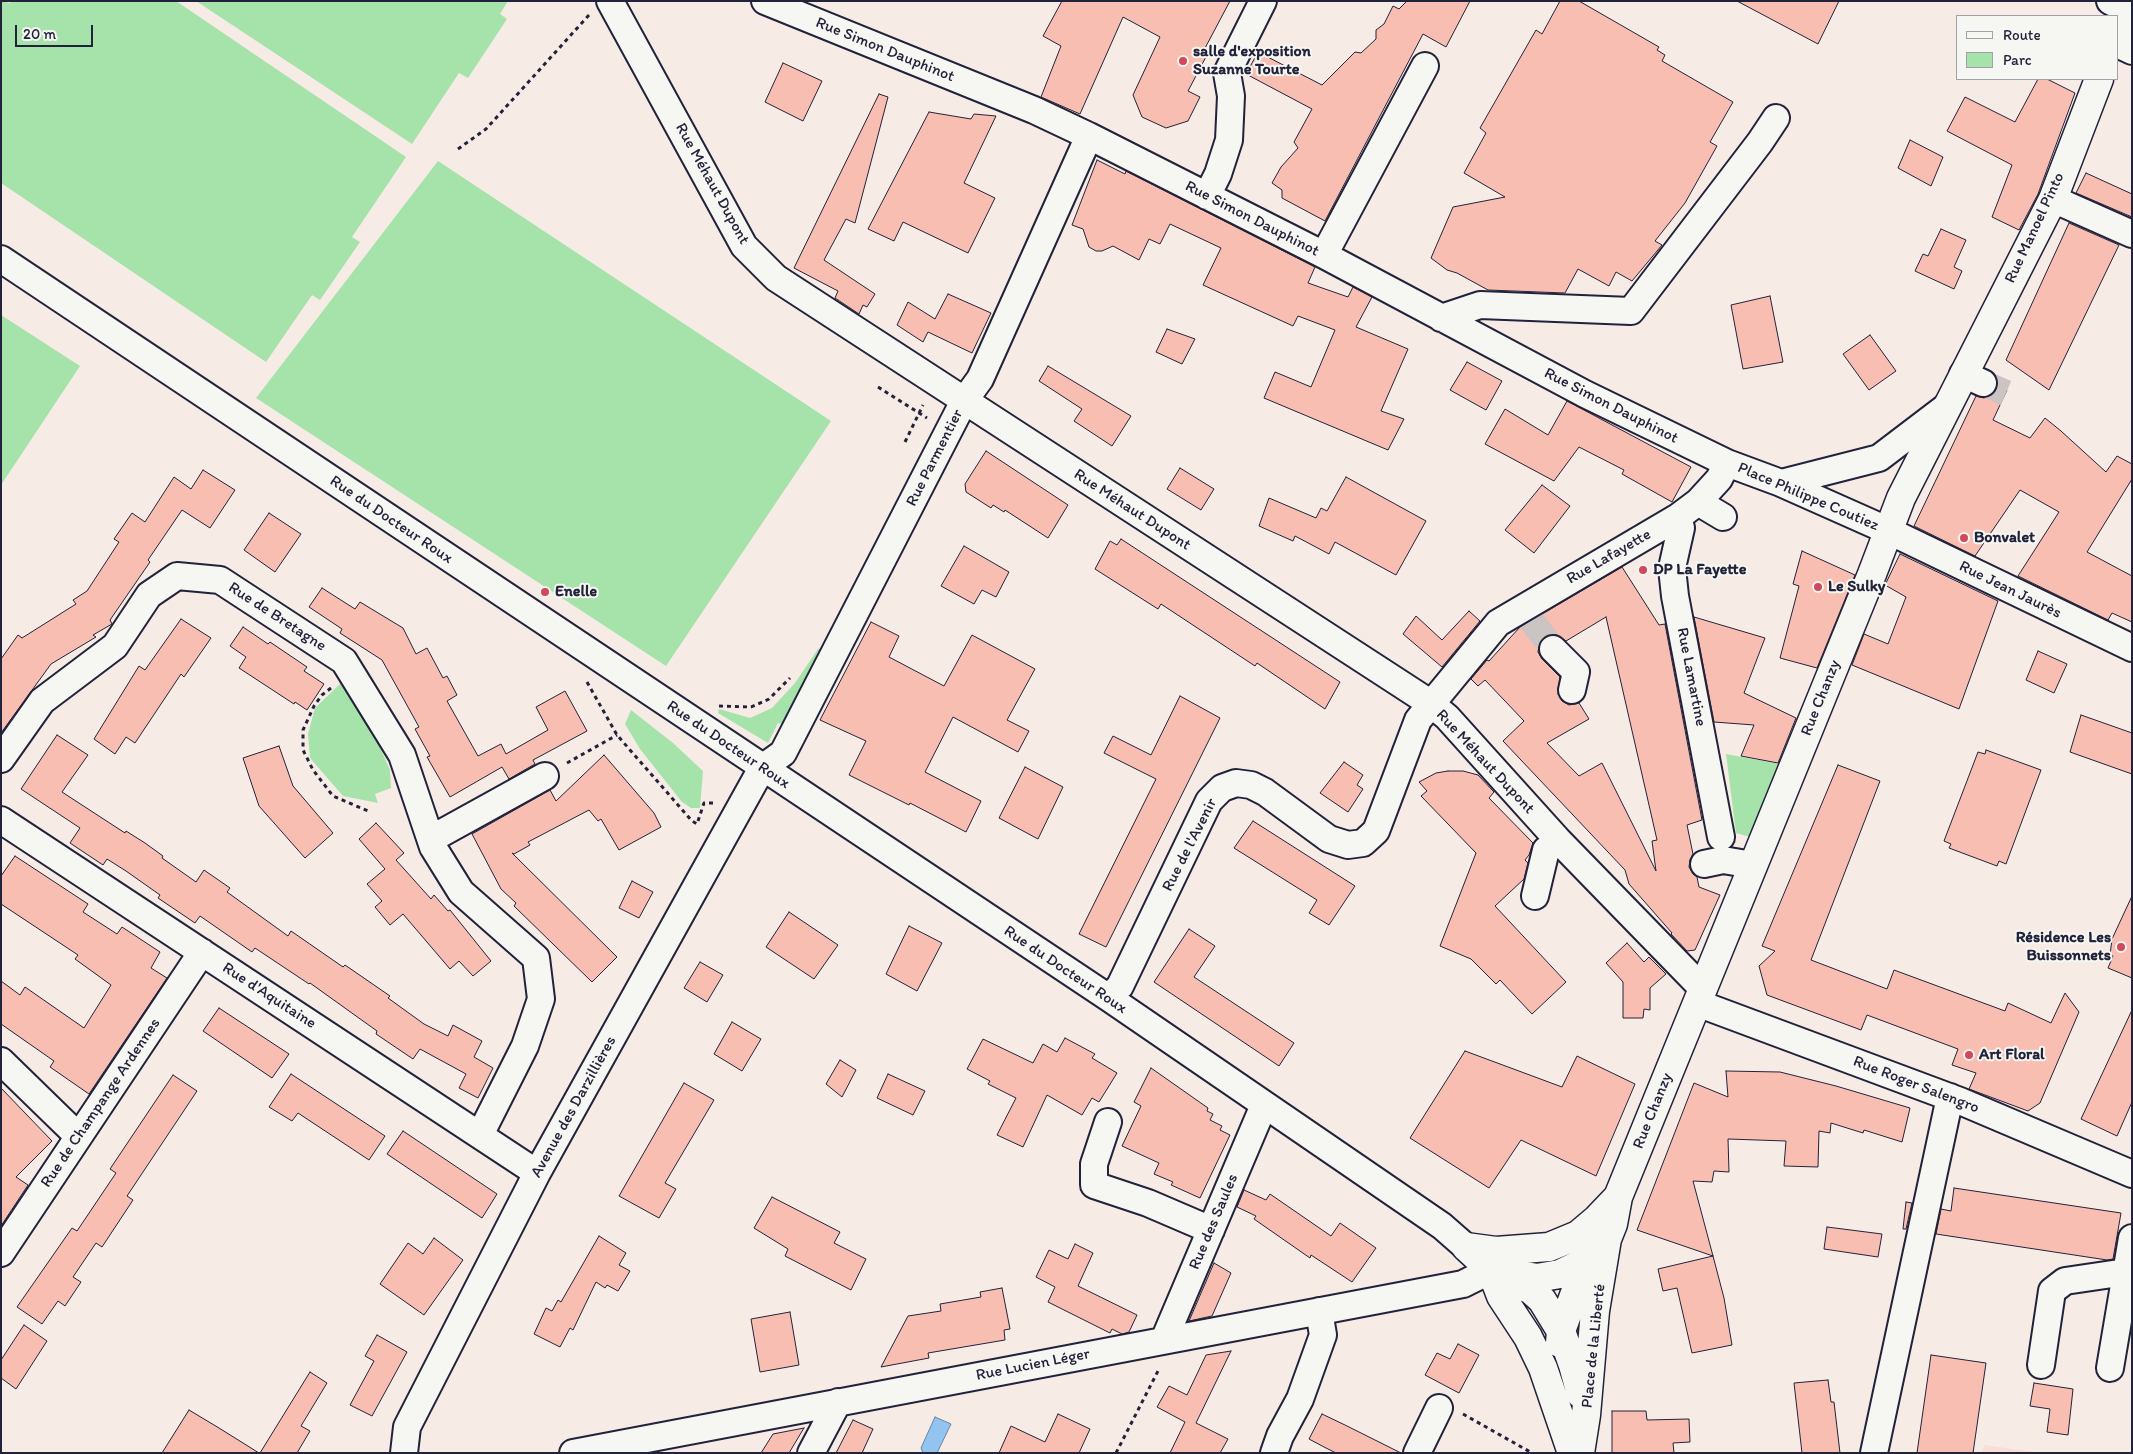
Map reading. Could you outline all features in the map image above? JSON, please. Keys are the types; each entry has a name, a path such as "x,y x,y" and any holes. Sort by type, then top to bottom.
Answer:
{"main road":[{"path":"2118,29 2122,4"},
{"name":"Rue Manoel Pinto","path":"1889,531 1901,498 1946,407 1973,378 2053,199 2099,80"},
{"name":"Rue Chanzy","path":"1602,1246 1613,1224 1618,1197 1889,531"},
{"path":"1459,1241 1496,1251 1549,1247 1578,1234 1597,1220 1618,1197"},
{"name":"Place de la Liberté","path":"1459,1241 1491,1270 1501,1296 1528,1336 1543,1368 1572,1453"},
{"path":"1491,1270 1537,1278 1560,1274 1583,1263 1602,1246"},
{"name":"Place de la Liberté","path":"1580,1453 1586,1415 1575,1317 1602,1246"},
{"path":"1491,1270 1531,1290 1542,1300 1575,1317"},
{"path":"1558,1414 1558,1370 1575,1317"},
{"path":"1575,1317 1573,1364 1586,1415"}],"street":[{"name":"Rue Simon Dauphinot","path":"765,1 1034,110 1089,136 1324,255 1585,394 1727,463"},
{"path":"1207,196 1218,174 1230,140 1231,96 1227,73 1263,1"},
{"name":"Rue Méhaut Dupont","path":"601,7 744,246 776,278 1430,703 1447,717 1544,851 1700,996"},
{"path":"2118,44 2132,51"},
{"path":"1324,255 1425,66"},
{"path":"1441,318 1480,305 1631,311 1754,150 1776,118"},
{"name":"Rue Parmentier","path":"762,768 783,753 964,401 984,371 1089,136"},
{"path":"2053,199 2132,234"},
{"name":"Rue du Docteur Roux","path":"1,259 1108,998 1434,1221 1459,1241"},
{"path":"1781,483 1879,458 1946,407"},
{"name":"Place Philippe Coutiez","path":"1727,463 1781,483 1889,531"},
{"name":"Rue Lafayette","path":"1430,703 1498,623 1524,615 1688,510 1720,479 1727,463"},
{"path":"1688,510 1723,517"},
{"name":"Rue Lamartine","path":"1688,510 1680,528 1672,568 1675,596 1721,837"},
{"name":"Rue Jean Jaurès","path":"1889,531 2132,648"},
{"name":"Rue de Bretagne","path":"1,759 42,701 115,646 149,595 177,576 220,580 344,661 402,756 433,847 461,892 536,958 540,999 538,1008 525,1046 480,1135"},
{"path":"1552,649 1576,672 1572,690"},
{"name":"Rue de l'Avenir","path":"1108,998 1120,986 1209,801 1222,788 1236,783 1251,785 1265,792 1329,839 1348,845 1362,843 1376,831 1418,720 1430,703"},
{"name":"Avenue des Darzillières","path":"404,1453 407,1427 537,1172 762,768"},
{"path":"431,839 545,776"},
{"name":"Rue d'Aquitaine","path":"1,820 537,1172"},
{"path":"1535,896 1544,851"},
{"path":"1704,864 1723,860 1753,865"},
{"name":"Rue de Champange Ardennes","path":"1,1253 202,952"},
{"name":"Rue Roger Salengro","path":"1700,996 1950,1097 2132,1174"},
{"path":"1,1061 78,1136"},
{"path":"1874,1453 1950,1097"},
{"name":"Rue des Saules","path":"1164,1340 1264,1104"},
{"path":"1108,1122 1094,1164 1094,1185 1148,1203 1211,1230"},
{"path":"2110,1368 2132,1238"},
{"name":"Rue Lucien Léger","path":"572,1453 1464,1284 1491,1270"},
{"path":"2041,1365 2052,1291 2065,1281 2126,1272"},
{"path":"1274,1453 1280,1436 1300,1399 1323,1335 1319,1311"},
{"path":"810,1453 838,1402"},
{"path":"1417,1453 1439,1408"}],"path":[{"path":"458,150 486,129 601,7"},
{"path":"905,442 936,383"},
{"path":"878,388 949,432"},
{"path":"716,706 751,707 769,699 796,671"},
{"path":"351,673 322,695 314,706 303,730 303,750 313,770 333,796 368,811"},
{"path":"586,681 617,735 697,824 704,803 743,802"},
{"path":"545,776 617,735"},
{"path":"1116,1453 1158,1373 1164,1340"},
{"path":"1439,1408 1457,1410 1532,1453"}],"shaded area":[{"path":"1984,1445 2041,1453 1982,1453"}],"green space":[{"path":"1,1 10,3 12,1 176,1 406,157 352,237 360,242 320,300 312,295 266,362 1,183"},
{"path":"196,1 508,1 500,14 507,19 468,78 459,73 412,144"},
{"path":"438,161 831,421 666,666 256,398"},
{"path":"1,315 80,366 1,485"},
{"path":"825,647 785,725 778,723 768,743 718,713 719,709 750,718 772,708 795,683 818,649"},
{"path":"341,683 356,693 390,770 391,788 375,794 378,803 343,796 310,758 308,734 315,708"},
{"path":"631,710 673,743 703,771 700,808 691,808 682,802 640,749 625,724"},
{"path":"1726,754 1780,764 1750,837 1736,833"}],"water":[{"path":"935,1417 951,1424 937,1453 923,1453 921,1448"}],"building":[{"path":"1062,1 1230,1 1204,50 1208,53 1188,91 1200,97 1188,121 1166,128 1142,117 1133,95 1160,37 1123,17 1080,114 1041,97 1061,46 1043,36"},
{"path":"1407,1 1470,1 1446,47 1423,34 1325,221 1282,198 1282,190 1272,183 1281,167 1298,148 1294,142 1312,109 1246,74 1258,52 1322,85 1355,52 1361,53 1376,39 1376,30 1384,24 1393,6 1399,9"},
{"path":"1560,1 1579,1 1659,47 1657,50 1665,55 1662,61 1733,102 1710,142 1717,146 1685,203 1655,241 1662,245 1632,281 1616,272 1609,286 1578,269 1565,293 1488,290 1457,273 1447,270 1431,258 1453,207 1505,197 1464,173 1486,133 1480,128 1536,30 1542,34"},
{"path":"1737,1 1839,1 1818,44"},
{"path":"783,63 822,81 803,121 765,102"},
{"path":"2037,80 2049,80 2075,93 2038,194 2019,230 1992,217 2012,165 1947,131 1965,97 2015,122"},
{"path":"879,94 888,97 855,223 846,219 824,260 875,294 867,307 863,305 859,314 835,298 838,291 794,268"},
{"path":"929,112 971,119 974,114 996,116 964,183 995,198 968,253 903,222 894,241 868,229"},
{"path":"1910,140 1943,157 1931,186 1898,168"},
{"path":"1097,160 1125,174 1126,171 1315,267 1308,283 1348,297 1353,287 1372,297 1356,327 1408,349 1381,411 1404,419 1388,450 1264,398 1275,372 1311,387 1335,330 1298,316 1293,326 1203,285 1221,248 1170,224 1160,244 1149,239 1139,260 1113,246 1102,251 1096,251 1089,247 1083,229 1072,225"},
{"path":"2086,173 2132,194 2132,217 2076,193"},
{"path":"2069,223 2119,245 2049,390 2006,360"},
{"path":"1941,229 1966,240 1954,267 1962,271 1954,289 1915,271 1923,254 1928,256"},
{"path":"948,294 991,313 972,353 928,332 923,342 897,325 908,302 935,319"},
{"path":"1770,296 1783,362 1743,369 1731,305"},
{"path":"1167,329 1195,339 1182,364 1156,352"},
{"path":"1870,335 1896,371 1869,390 1843,354"},
{"path":"1467,362 1502,381 1486,410 1450,390"},
{"path":"1048,366 1131,416 1112,446 1074,421 1082,409 1039,381"},
{"path":"1997,386 2007,390 1993,420 2030,438 2045,418 2106,472 2117,456 2132,464 2132,479 2087,552 2132,576 2132,622 2112,613 2108,620 2018,576 2059,512 2020,490 1975,556 1914,526 1976,396 1984,398 1991,395"},
{"path":"1567,401 1691,467 1672,502 1622,474 1624,470 1579,447 1554,481 1485,444 1505,409 1548,435"},
{"path":"986,451 1068,505 1048,538 1005,510 1004,512 993,505 991,508 966,492 965,484"},
{"path":"1180,468 1214,489 1201,510 1167,489"},
{"path":"203,470 235,490 210,528 182,510 148,560 150,562 110,620 112,624 93,635 96,637 51,664 1,733 1,659 18,635 22,638 76,604 73,600 87,591 119,542 114,539 132,513 145,522 174,477 191,489"},
{"path":"1346,477 1426,521 1396,575 1335,542 1329,554 1295,536 1293,541 1259,526 1269,498 1316,518 1321,508 1327,511"},
{"path":"1542,485 1570,506 1534,553 1505,530"},
{"path":"269,513 301,534 275,572 244,550"},
{"path":"1121,539 1340,682 1325,709 1257,663 1255,666 1161,604 1158,609 1095,569 1110,541 1117,545"},
{"path":"964,546 1009,572 996,597 982,590 974,604 941,586"},
{"path":"1802,551 1855,575 1817,668 1780,658 1799,586 1793,584"},
{"path":"1900,554 1998,601 1959,709 1852,665 1864,634 1888,644 1906,597 1885,585"},
{"path":"1622,567 1659,625 1665,624 1702,820 1687,825 1693,854 1689,867 1697,877 1699,887 1720,895 1695,950 1687,951 1671,934 1629,884 1625,870 1503,741 1524,721 1485,680 1478,686 1471,679 1520,627","holes":["1606,617 1657,840 1652,841 1656,871 1602,763 1579,776 1547,743 1589,719 1579,703 1569,705 1562,701 1558,694 1560,677 1542,659 1538,652 1543,638 1550,634 1557,635 1566,641"]},
{"path":"322,588 355,609 360,602 403,628 416,654 427,648 443,678 447,676 457,695 447,701 478,756 501,744 506,754 548,730 536,707 565,691 587,731 533,760 535,764 509,779 502,767 450,797 427,757 430,756 415,729 419,727 382,660 340,633 342,629 309,607"},
{"path":"1469,611 1480,621 1442,667 1403,634 1416,616 1442,640"},
{"path":"1694,617 1765,638 1744,693 1796,718 1778,763 1741,756 1754,725 1714,722"},
{"path":"181,619 211,638 184,677 181,674 135,743 126,737 115,754 94,739 139,666 145,670"},
{"path":"871,622 899,636 889,657 944,686 972,635 1035,669 1007,720 1029,731 1018,752 953,717 925,772 981,801 966,832 910,803 909,805 849,775 866,741 820,720"},
{"path":"243,627 268,644 270,642 307,667 304,671 324,684 307,710 295,702 294,704 239,668 246,657 230,646"},
{"path":"2038,651 2067,664 2054,693 2026,680"},
{"path":"1180,696 1220,718 1106,947 1079,934 1156,779 1104,753 1113,736 1151,755"},
{"path":"2081,715 2132,733 2132,774 2070,752"},
{"path":"57,735 88,755 62,792 125,833 126,831 145,843 163,856 162,858 196,882 204,870 230,888 227,892 288,936 291,931 343,967 345,965 390,996 388,998 424,1024 448,1036 453,1025 482,1041 474,1057 493,1068 478,1098 459,1088 466,1074 420,1049 413,1059 376,1034 377,1031 310,983 255,948 252,952 200,916 195,923 158,898 160,895 126,871 107,859 103,865 70,843 80,828 21,789"},
{"path":"279,746 293,786 333,833 305,858 259,806 243,758"},
{"path":"1986,750 2041,770 2006,864 1999,861 1997,866 1949,848 1951,844 1944,841 1978,752 1985,754"},
{"path":"604,755 654,813 661,827 619,850 601,819 598,821 589,810 528,842 530,845 514,854 512,853 617,957 592,982 514,906 516,903 501,889 472,834 550,790 556,801"},
{"path":"1344,762 1363,775 1357,785 1363,789 1348,812 1320,793"},
{"path":"1838,765 1880,781 1811,960 1887,989 1894,970 2005,1011 2008,1003 2051,1023 2065,993 2079,1012 2040,1103 2028,1111 1969,1089 1976,1073 1952,1065 1958,1049 1867,1015 1861,1030 1767,995 1759,966 1775,951 1762,946"},
{"path":"1025,767 1063,787 1038,839 999,818"},
{"path":"1463,771 1478,775 1494,792 1489,798 1533,843 1525,860 1528,863 1524,879 1495,906 1566,982 1532,1014 1500,980 1496,984 1471,959 1440,946 1476,853 1421,796 1427,791 1419,782 1436,773"},
{"path":"1253,821 1355,886 1329,925 1309,913 1317,900 1234,848"},
{"path":"376,823 404,853 396,860 431,899 434,895 448,911 450,910 491,961 473,976 459,961 450,969 403,914 390,925 375,907 382,901 367,884 385,869 359,839"},
{"path":"15,856 88,904 83,912 117,934 122,927 160,952 151,968 167,978 89,1094 50,1067 54,1061 1,1024 1,981 20,995 25,987 84,1028 111,985 75,959 78,955 1,904 1,876"},
{"path":"632,881 653,892 639,918 619,908"},
{"name":"Résidence Les Buissonnets","path":"2132,896 2132,978 2108,968 2113,956 2110,955 2112,939"},
{"path":"789,912 838,945 814,979 766,947"},
{"path":"909,926 942,943 917,991 886,974"},
{"path":"1189,929 1215,946 1194,977 1294,1043 1279,1066 1154,982"},
{"path":"1627,943 1644,962 1649,957 1666,974 1650,988 1650,1010 1644,1009 1643,1018 1623,1018 1623,982 1606,963"},
{"path":"700,962 723,975 707,1002 684,988"},
{"path":"219,1008 289,1054 272,1078 203,1031"},
{"path":"2132,1010 2132,1102 2117,1136 2081,1119"},
{"path":"732,1022 761,1039 742,1071 714,1054"},
{"path":"1065,1038 1095,1054 1092,1058 1117,1073 1099,1102 1092,1098 1082,1115 1047,1095 1023,1147 997,1135 1016,1098 988,1084 990,1081 967,1069 983,1039 1033,1063 1043,1044 1057,1052"},
{"path":"1465,1051 1562,1087 1577,1056 1635,1084 1596,1176 1521,1140 1489,1188 1410,1138"},
{"path":"840,1060 856,1070 842,1097 826,1084"},
{"path":"1151,1068 1208,1108 1207,1111 1213,1114 1210,1120 1222,1126 1220,1130 1230,1135 1200,1198 1171,1185 1173,1182 1154,1174 1159,1163 1122,1146 1141,1106 1134,1102"},
{"path":"1726,1071 1780,1072 1910,1108 1902,1142 1864,1130 1863,1133 1831,1123 1830,1133 1819,1131 1818,1167 1784,1166 1786,1141 1728,1139 1729,1172 1714,1171 1712,1182 1693,1181 1713,1256 1637,1230 1694,1083 1728,1097"},
{"path":"291,1074 385,1136 369,1160 298,1113 292,1121 269,1107"},
{"path":"888,1074 925,1091 913,1115 877,1098"},
{"path":"173,1075 197,1091 127,1196 133,1200 102,1247 96,1243 73,1277 81,1282 65,1306 58,1301 42,1324 17,1307 72,1228 77,1231 116,1173 110,1169"},
{"path":"684,1083 714,1100 665,1183 676,1189 659,1218 619,1196"},
{"path":"1,1088 52,1141 16,1177 28,1185 1,1226"},
{"path":"403,1131 497,1194 482,1218 387,1154"},
{"path":"1954,1188 2121,1213 2113,1259 2107,1260 1936,1234 1941,1209 1951,1211"},
{"path":"1244,1190 1266,1200 1270,1194 1331,1236 1340,1223 1376,1248 1352,1282 1311,1255 1310,1258 1254,1219 1256,1216 1237,1207"},
{"path":"772,1197 840,1232 834,1243 866,1259 851,1290 785,1256 788,1249 754,1228"},
{"path":"1906,1202 1912,1203 1906,1229 1903,1229"},
{"path":"1827,1227 1882,1234 1878,1257 1824,1249"},
{"path":"599,1236 626,1253 619,1265 630,1271 618,1291 607,1285 605,1288 596,1282 573,1330 570,1328 560,1347 534,1334 546,1308 552,1311 558,1300 561,1302"},
{"path":"434,1238 463,1260 424,1315 380,1284 408,1243 423,1254"},
{"path":"1075,1244 1093,1253 1078,1286 1137,1315 1129,1332 1122,1334 1112,1329 1110,1333 1048,1302 1055,1287 1036,1277 1049,1250 1068,1259"},
{"path":"1713,1256 1724,1298 1732,1345 1692,1353 1677,1288 1663,1291 1658,1269"},
{"path":"1214,1263 1231,1273 1212,1316 1189,1321"},
{"path":"1002,1288 1010,1329 1004,1330 1005,1340 928,1353 929,1358 881,1367 908,1316 941,1311 940,1304 981,1297 980,1292"},
{"path":"790,1312 799,1365 760,1372 751,1319"},
{"path":"24,1325 47,1341 16,1389 1,1378 1,1360"},
{"path":"377,1335 407,1352 372,1416 350,1405 374,1361 365,1356"},
{"path":"1458,1344 1479,1355 1459,1393 1425,1375 1437,1353 1450,1359"},
{"path":"1231,1351 1196,1423 1228,1439 1220,1453 1170,1453 1185,1422 1157,1407 1169,1386 1187,1395 1206,1355"},
{"path":"1931,1355 1986,1363 1973,1453 1917,1453"},
{"path":"310,1372 327,1383 301,1426 310,1431 297,1453 260,1453"},
{"path":"1828,1380 1831,1402 1834,1402 1840,1453 1802,1453 1794,1383"},
{"path":"2034,1383 2073,1389 2068,1435 2047,1432 2050,1409 2030,1406"},
{"path":"189,1410 219,1428 259,1453 162,1453"},
{"path":"1612,1411 1646,1411 1647,1420 1689,1419 1690,1442 1673,1443 1674,1453 1612,1453"},
{"path":"1058,1414 1090,1429 1079,1453 999,1453 1011,1426 1045,1442"},
{"path":"1322,1414 1401,1453 1336,1453 1309,1439"},
{"path":"853,1420 873,1429 862,1453 836,1453"},
{"path":"804,1428 789,1453 761,1453 773,1434"}],"tunnel":[{"path":"1983,383 2006,393"},
{"path":"1531,620 1553,649"}],"place":[{"name":"salle d'exposition Suzanne Tourte","path":"1183,61"},
{"name":"Bonvalet","path":"1964,538"},
{"name":"DP La Fayette","path":"1643,570"},
{"name":"Le Sulky","path":"1818,587"},
{"name":"Enelle","path":"545,592"},
{"name":"Résidence Les Buissonnets","path":"2121,947"},
{"name":"Art Floral","path":"1969,1055"}]}
